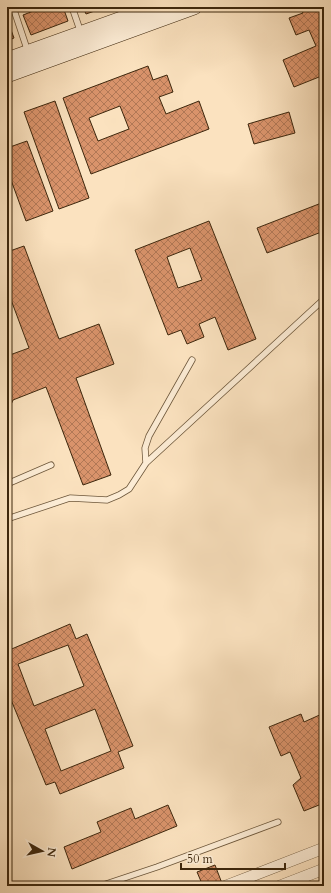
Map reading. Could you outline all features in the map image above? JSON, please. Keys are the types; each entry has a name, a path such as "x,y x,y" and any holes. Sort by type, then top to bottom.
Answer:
{"street":[{"path":"7,60 81,34 134,10 155,7"},
{"path":"7,75 194,7"},
{"path":"226,886 324,848"},
{"path":"280,886 324,869"}],"lane":[{"path":"13,7 28,52"},
{"path":"72,7 81,34"},
{"path":"7,519 70,498 107,500 120,495 128,489 146,463 324,299"},
{"path":"146,463 145,448 149,436 192,360"},
{"path":"7,484 51,465"},
{"path":"100,886 157,867 278,822"}],"building":[{"path":"44,7 63,7 68,21 31,35 23,15"},
{"path":"83,7 106,7 86,14"},
{"path":"300,7 324,7 324,75 294,87 283,60 316,46 309,30 296,35 289,18 303,13"},
{"path":"7,19 14,38 7,41"},
{"path":"148,66 153,80 167,75 173,92 159,97 166,114 199,101 209,129 91,174 63,98","holes":["120,106 129,129 98,141 89,118"]},
{"path":"55,101 89,198 59,209 24,112"},
{"path":"289,112 295,133 254,144 248,124"},
{"path":"27,141 53,211 26,221 7,169 7,148"},
{"path":"324,202 324,231 267,253 257,228"},
{"path":"209,221 256,339 228,350 215,317 199,324 204,337 187,344 181,330 168,335 135,250","holes":["190,248 202,280 178,288 167,257"]},
{"path":"24,246 59,339 99,324 114,364 76,378 111,475 83,485 46,387 13,400 7,414 7,356 29,348 7,289 7,252"},
{"path":"70,624 76,639 87,634 133,746 118,752 124,768 60,794 55,782 46,785 7,690 7,651","holes":["68,645 84,686 34,706 18,664","95,709 111,751 61,771 45,729"]},
{"path":"324,713 324,803 304,811 293,785 301,778 290,752 281,756 269,727 301,714 304,722"},
{"path":"168,805 177,826 72,869 64,847 101,832 97,822 131,808 135,819"},
{"path":"215,865 223,886 203,886 197,872"}]}
